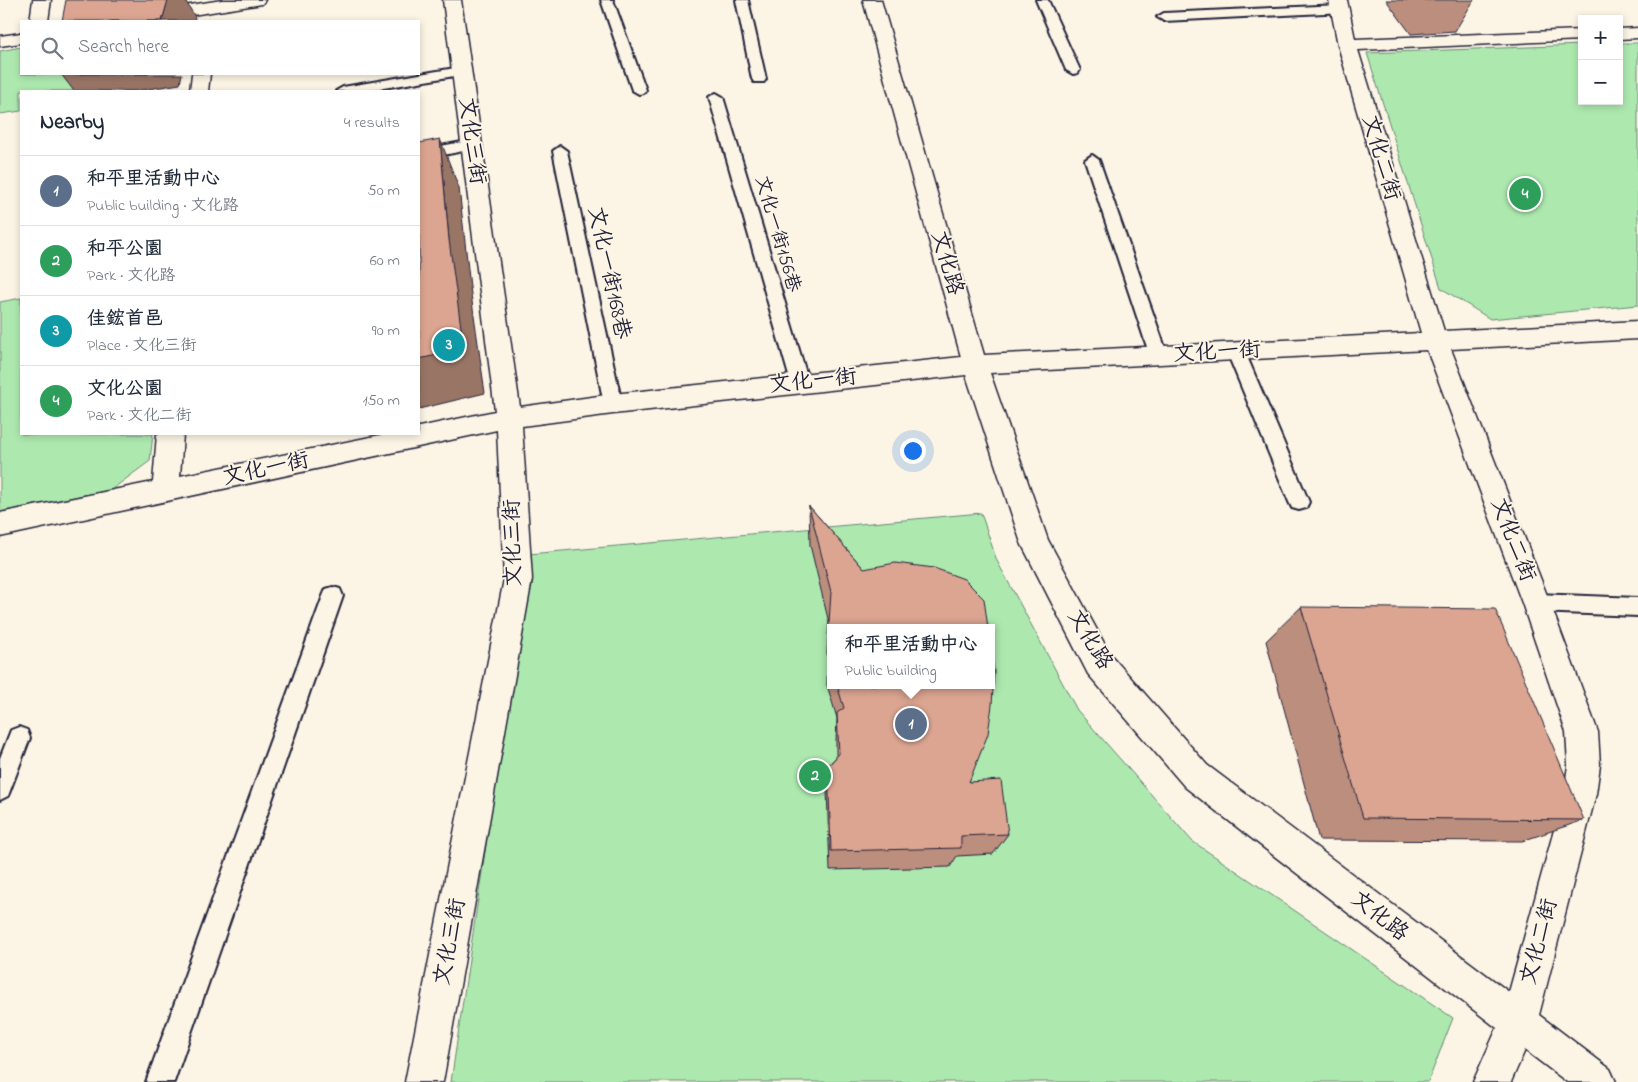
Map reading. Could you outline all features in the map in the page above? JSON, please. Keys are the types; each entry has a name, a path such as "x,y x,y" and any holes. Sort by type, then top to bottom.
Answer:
{"street":[{"path":"39,20 42,0"},
{"path":"129,20 206,10 256,0"},
{"name":"文化三街","path":"424,1082 518,580 509,418 452,0"},
{"name":"文化路","path":"872,0 976,365 1034,543 1100,664 1196,776 1518,1024 1597,1082"},
{"name":"文化二街","path":"1339,4 1347,46 1434,340 1536,603 1582,732 1584,765 1580,794 1518,1024 1492,1082"},
{"path":"1623,34 1638,33"},
{"path":"1347,46 1578,35"},
{"path":"0,41 20,38"},
{"path":"199,90 201,75"},
{"name":"文化一街","path":"0,525 166,492 509,418 613,404 976,365 1638,330"},
{"path":"166,492 170,435"}],"lane":[{"path":"607,0 639,90"},
{"path":"742,0 759,79"},
{"path":"1042,0 1073,70"},
{"path":"1164,17 1339,4"},
{"path":"349,90 461,71"},
{"name":"文化一街156巷","path":"716,97 800,383"},
{"path":"420,155 473,145"},
{"name":"文化一街168巷","path":"560,151 613,404"},
{"path":"1092,160 1159,356"},
{"path":"1236,352 1299,502"},
{"path":"160,1082 332,596"},
{"path":"1536,603 1638,607"},
{"path":"0,788 19,738"}],"green space":[{"path":"1623,43 1638,43 1638,305 1490,319 1441,288 1367,53 1578,45 1578,105 1623,105"},
{"path":"20,47 20,75 86,75 83,90 20,90 20,111 0,114 0,51"},
{"path":"20,298 20,435 153,435 150,461 111,490 0,512 0,302"},
{"path":"981,513 997,561 1077,710 1192,841 1453,1018 1428,1082 451,1082 529,554"}],"building":[{"path":"66,0 168,0 162,20 62,20"},
{"path":"440,139 449,240 464,349 420,359 420,143"},
{"path":"809,506 864,569 895,563 934,568 964,579 984,599 987,624 829,624 831,592"},
{"path":"1301,607 1495,609 1584,820 1363,818"},
{"path":"838,689 993,689 988,734 969,782 1001,780 1008,834 961,836 961,848 831,851 828,766 839,754 837,713 844,708"}],"place":[{"name":"文化公園","path":"1525,194"},
{"name":"佳鋐首邑","path":"449,345"},
{"name":"和平里活動中心","path":"911,724"},
{"name":"和平公園","path":"815,776"}]}
